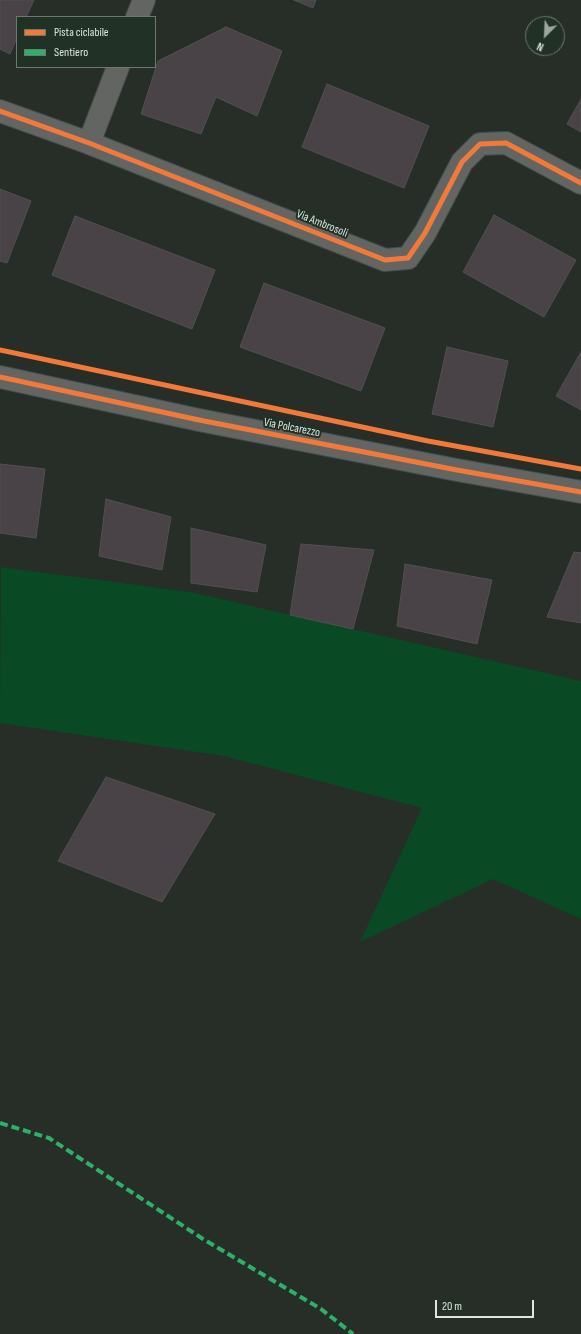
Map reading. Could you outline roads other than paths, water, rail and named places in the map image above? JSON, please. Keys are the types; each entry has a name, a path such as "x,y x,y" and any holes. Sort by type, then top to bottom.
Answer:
{"street":[{"path":"137,16 144,0"},
{"path":"89,143 118,68"},
{"name":"Via Ambrosoli","path":"0,110 89,143 385,260 408,258 425,232 462,162 480,144 506,143 581,183"},
{"name":"Via Polcarezzo","path":"0,377 199,420 457,470 581,492"}]}
